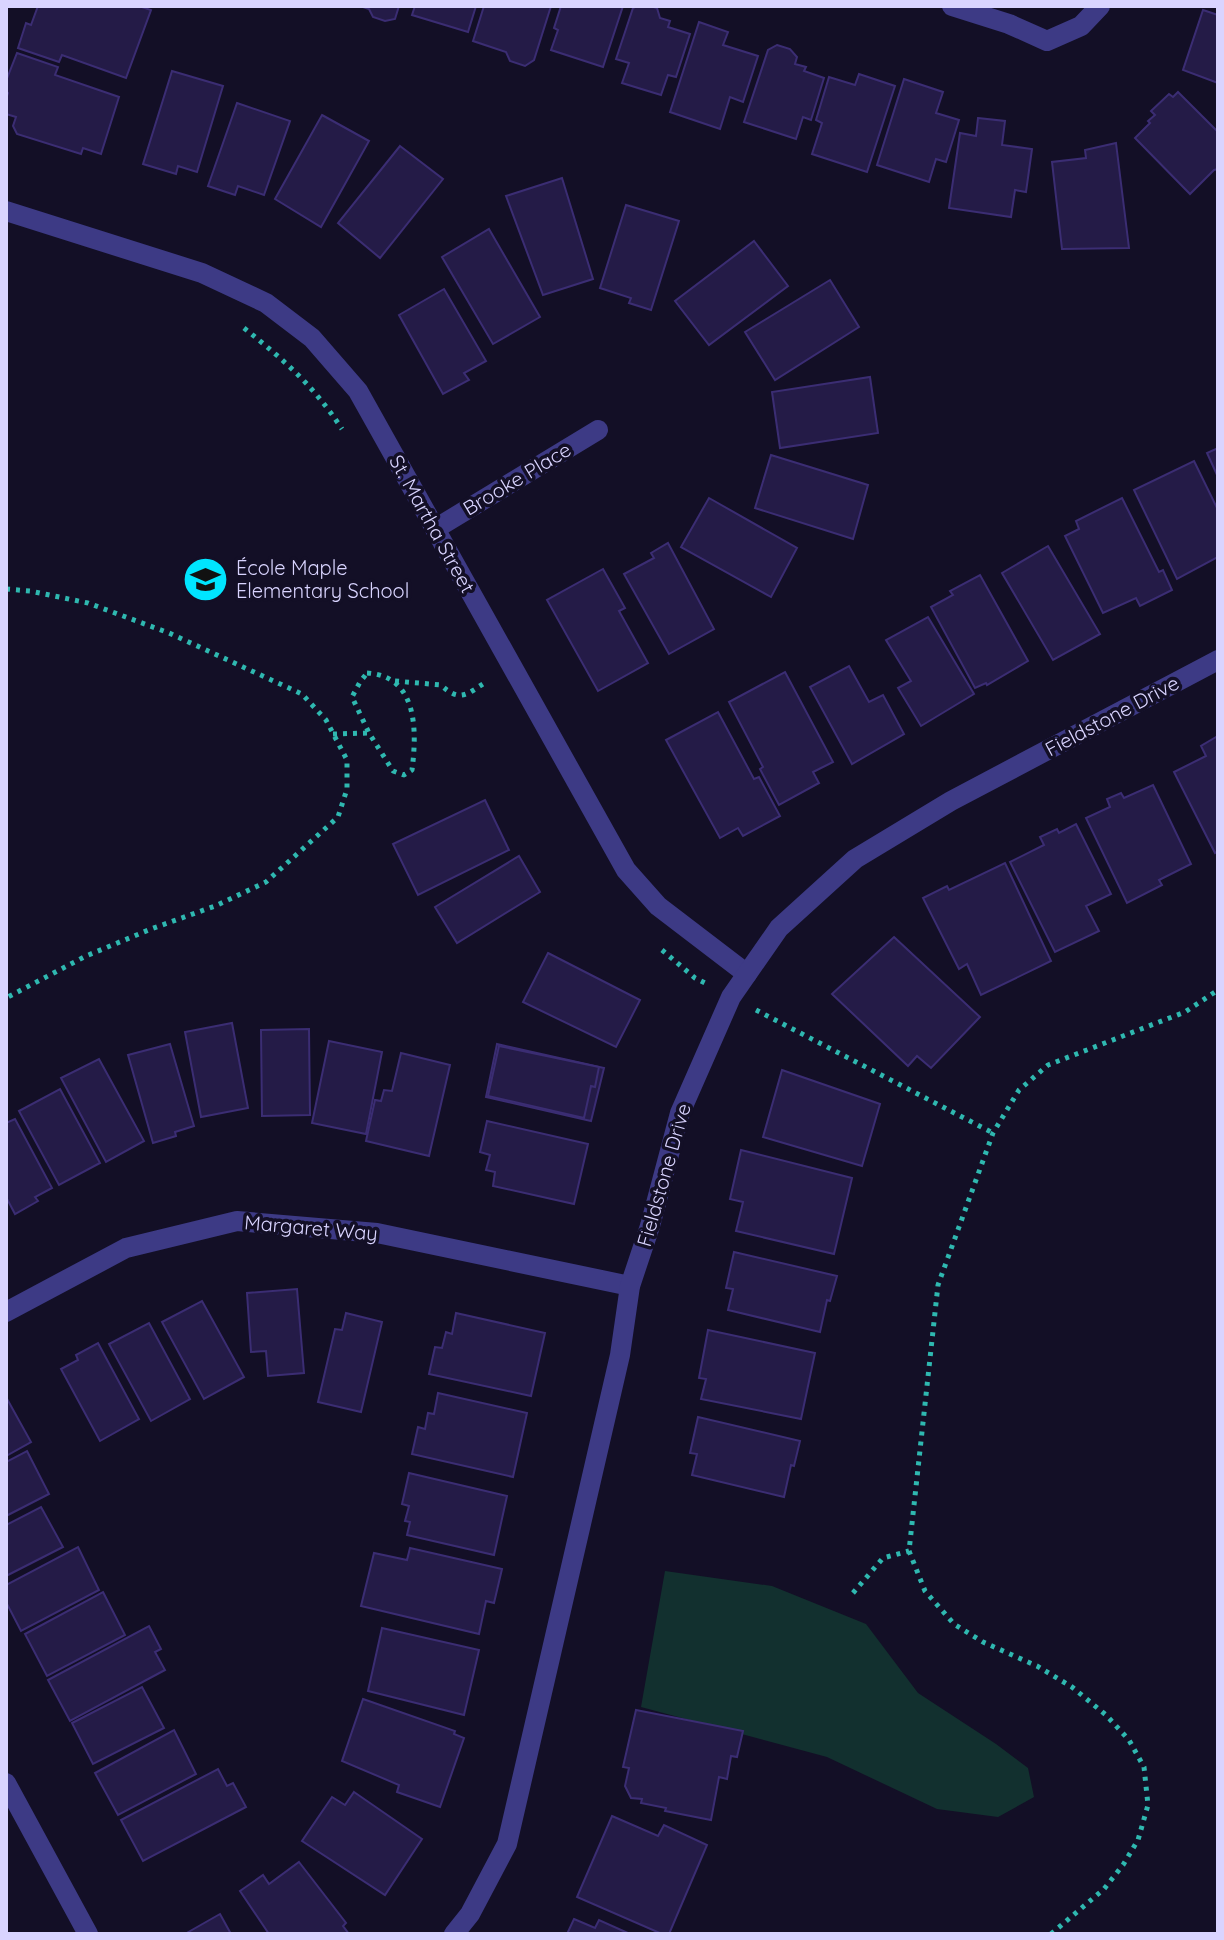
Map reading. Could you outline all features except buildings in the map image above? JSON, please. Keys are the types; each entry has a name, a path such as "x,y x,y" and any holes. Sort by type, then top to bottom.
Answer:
{"street":[{"path":"952,6 1009,24 1047,41 1081,26 1100,6"},
{"name":"St. Martha Street","path":"6,211 202,273 266,303 312,338 358,391 626,870 658,906 747,974"},
{"name":"Brooke Place","path":"435,529 598,430"},
{"name":"Fieldstone Drive","path":"454,1934 470,1914 507,1844 620,1355 630,1286 650,1226 680,1113 731,997 779,928 855,859 951,801 1218,660"},
{"name":"Margaret Way","path":"6,1312 126,1248 237,1221 377,1233 630,1286"},
{"path":"6,1783 88,1934"}],"path":[{"path":"240,325 286,362 323,400 345,434"},
{"path":"6,589 88,603 169,633 302,694 326,720 347,760 347,789 338,817 266,882 215,906 86,956 6,998"},
{"path":"395,681 441,685 451,694 464,696 486,682 479,669"},
{"path":"367,673 383,674 395,681 409,702 416,740 412,770 404,775 393,771 369,733 352,697 367,673"},
{"path":"333,734 369,733"},
{"path":"662,950 695,978"},
{"path":"1051,1934 1104,1889 1131,1853 1148,1805 1144,1767 1129,1740 1106,1715 1072,1687 954,1624 925,1591 909,1551 938,1285 993,1133 1019,1090 1048,1065 1185,1012 1218,990"},
{"path":"731,997 993,1133"},
{"path":"853,1593 883,1558 909,1551"}],"green space":[{"path":"665,1571 772,1586 866,1624 918,1693 1028,1768 1034,1797 998,1817 937,1809 827,1757 641,1707"}],"place":[{"name":"École Maple Elementary School","path":"205,579"}]}
